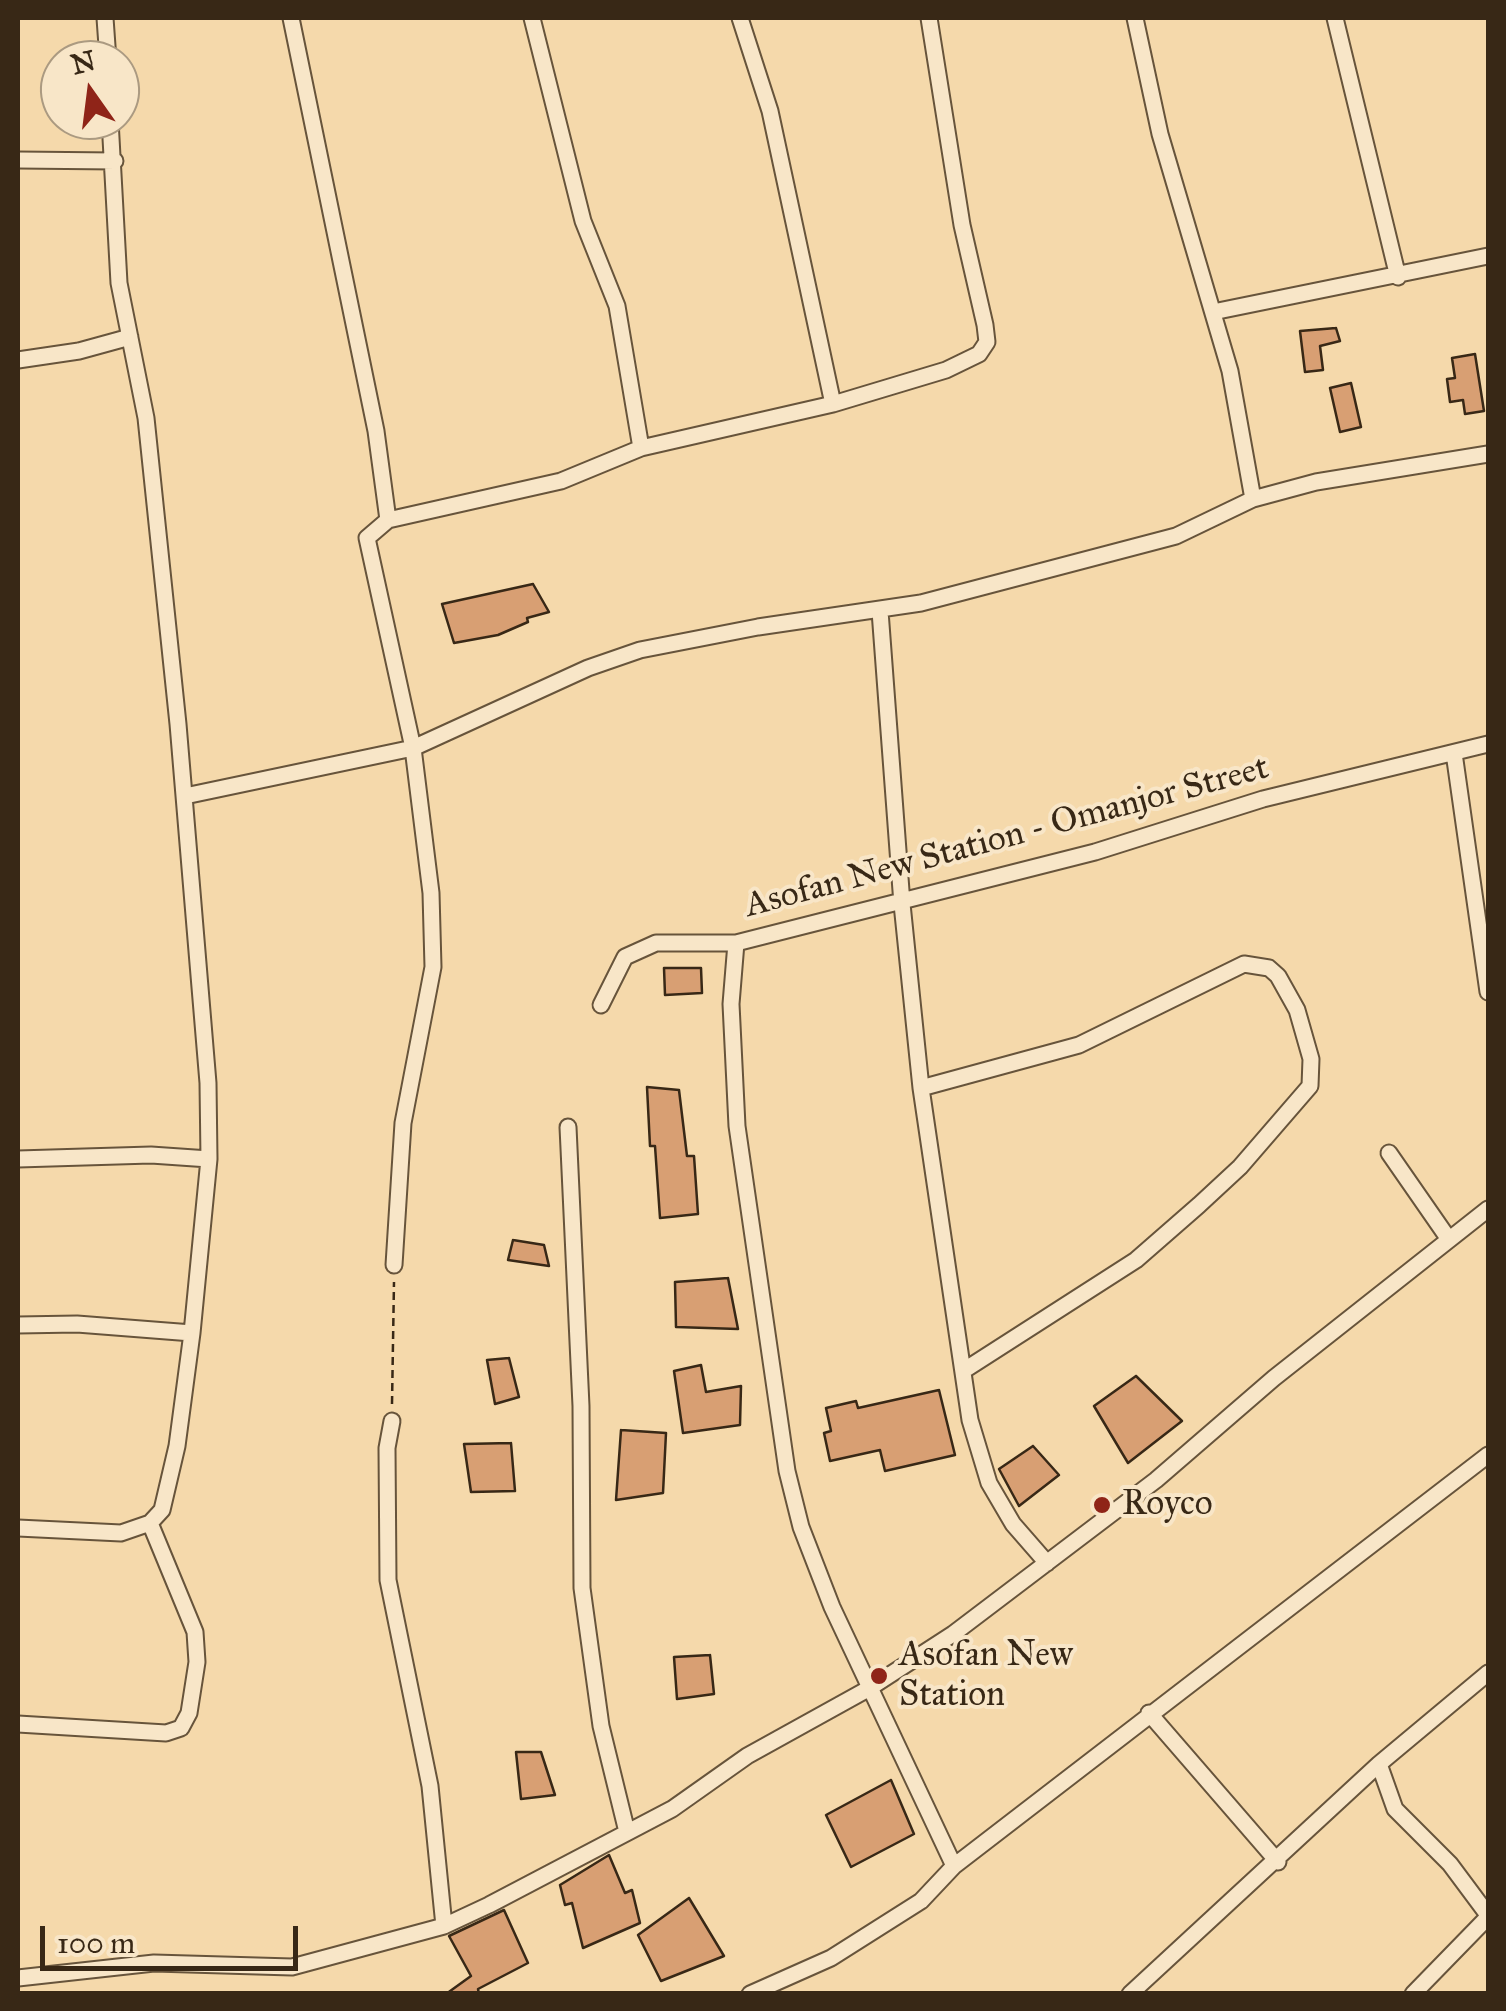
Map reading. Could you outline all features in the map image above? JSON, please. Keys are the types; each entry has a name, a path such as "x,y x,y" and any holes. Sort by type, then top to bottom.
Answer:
{"street":[{"path":"291,18 376,430 388,520"},
{"path":"532,18 583,220 617,306 641,448"},
{"path":"740,18 770,111 833,404"},
{"path":"394,1266 403,1123 433,967 429,852 412,748 367,538 388,520 561,481 641,448 833,404 946,370 979,354 987,342 962,225 928,18"},
{"path":"1134,18 1165,152 1214,312 1240,417 1253,498"},
{"path":"1334,18 1398,277"},
{"path":"18,1528 121,1532 150,1523 162,1510 192,1333 209,1160 208,1083 185,796 146,418 118,283 112,140"},
{"path":"18,160 115,161"},
{"path":"1214,312 1488,256"},
{"path":"18,360 80,352 130,337"},
{"path":"185,796 412,748 588,668 640,650 758,626 880,611 1176,536 1253,498 1316,482 1488,454"},
{"path":"880,611 902,904 922,1088 963,1371 978,1453 989,1483 1013,1524 1046,1563"},
{"name":"Asofan New Station - Omanjor Street","path":"954,1866 894,1734 868,1689 806,1540 787,1471 738,1126 731,1004 736,943 1095,852 1263,798 1488,744"},
{"path":"1454,754 1488,992"},
{"path":"601,1005 625,957 656,943 736,943"},
{"path":"922,1088 1079,1045 1244,964 1269,968 1278,976 1296,1010 1311,1060 1310,1086 1200,1206 1120,1271 963,1371"},
{"path":"568,1127 580,1388 582,1588 601,1726 627,1832"},
{"path":"1389,1153 1448,1238"},
{"path":"18,1159 152,1156 209,1160"},
{"path":"18,1978 154,1963 292,1967 444,1926 672,1809 747,1756 868,1689 1006,1597 1488,1209"},
{"path":"18,1325 77,1324 192,1333"},
{"path":"392,1420 388,1448 388,1580 430,1786 444,1926"},
{"path":"750,1994 871,1936 920,1901 954,1866 1149,1713 1488,1456"},
{"path":"18,1724 166,1733 181,1728 189,1713 197,1662 195,1632 150,1523"},
{"path":"1130,1994 1278,1862 1379,1764 1488,1673"},
{"path":"1149,1713 1278,1862"},
{"path":"1379,1764 1395,1809 1450,1864 1488,1916 1412,1994"}],"path":[{"path":"392,1420 394,1266"}],"building":[{"path":"1336,328 1340,341 1320,346 1323,370 1305,372 1300,331"},
{"path":"1475,354 1484,411 1465,414 1463,400 1450,402 1447,379 1455,378 1452,358"},
{"path":"1351,383 1361,427 1340,432 1330,388"},
{"path":"533,584 549,612 527,618 528,622 498,635 454,643 442,604"},
{"path":"664,968 701,968 702,993 665,995"},
{"path":"647,1087 679,1090 687,1156 694,1156 698,1214 660,1218"},
{"path":"513,1240 544,1245 549,1266 508,1260"},
{"path":"728,1278 738,1329 676,1327 675,1282"},
{"path":"509,1358 519,1397 495,1404 487,1360"},
{"path":"701,1365 706,1392 741,1386 740,1425 683,1433 674,1371"},
{"path":"1136,1376 1182,1421 1128,1463 1094,1406"},
{"path":"939,1390 955,1455 885,1471 880,1450 830,1461 824,1433 831,1431 826,1408 856,1401 858,1408"},
{"path":"621,1430 666,1433 663,1493 616,1500"},
{"path":"511,1443 515,1491 471,1492 464,1444"},
{"path":"1033,1446 1059,1475 1019,1506 999,1469"},
{"path":"710,1655 714,1694 677,1699 674,1657"},
{"path":"516,1752 541,1752 555,1795 521,1799"},
{"path":"891,1780 914,1834 851,1867 826,1815"},
{"path":"609,1855 625,1893 632,1890 640,1923 583,1948 572,1903 565,1905 560,1885"},
{"path":"689,1898 724,1956 661,1981 638,1935"},
{"path":"504,1910 528,1963 478,1989 479,1994 446,1994 471,1976 449,1936"}],"place":[{"name":"Royco","path":"1102,1505"},
{"name":"Asofan New Station","path":"879,1676"}]}
